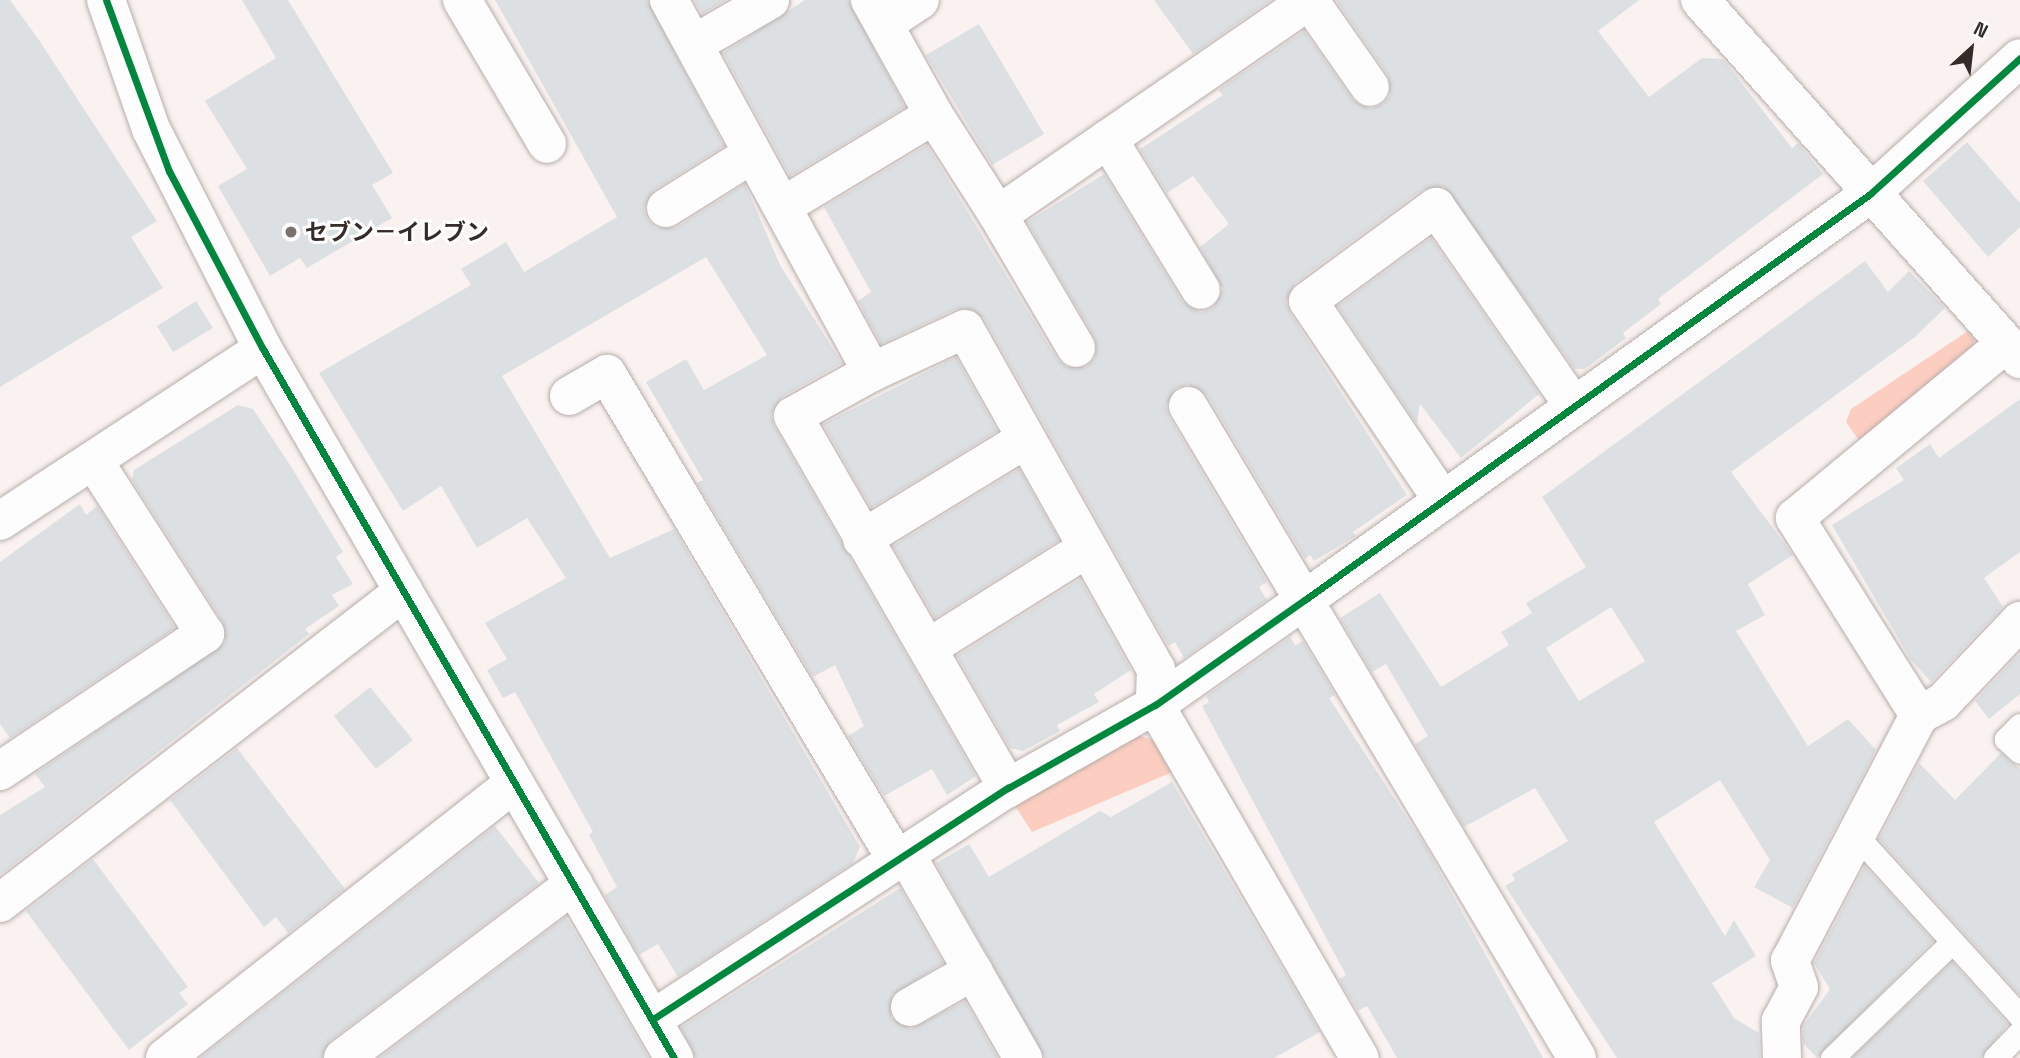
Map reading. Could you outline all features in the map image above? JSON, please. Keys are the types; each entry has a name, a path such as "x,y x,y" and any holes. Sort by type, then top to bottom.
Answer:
{"street":[{"path":"106,0 151,130 263,349 674,1058"},
{"path":"462,0 547,144"},
{"path":"668,0 872,372"},
{"path":"694,44 770,0"},
{"path":"920,0 877,12 934,115 998,215 1076,348"},
{"path":"998,215 1309,0 1370,88"},
{"path":"1700,0 2013,352 1796,518 1919,715"},
{"path":"653,1019 1007,788 1155,705 1306,599 1870,194 2020,58"},
{"path":"783,206 934,115"},
{"path":"1108,139 1201,290"},
{"path":"666,208 752,154"},
{"path":"1443,501 1308,301 1436,207 1574,406"},
{"path":"1007,788 929,648 862,539 793,416 872,372 965,329 1086,550 1156,669 1155,705 1360,1058"},
{"path":"0,521 263,349"},
{"path":"569,396 607,374 900,856 973,971 1023,1058"},
{"path":"1188,406 1306,599 1577,1058"},
{"path":"862,539 1026,439"},
{"path":"0,771 205,634 94,461"},
{"path":"929,648 1086,550"},
{"path":"0,903 404,591"},
{"path":"1782,1058 1781,1021 1799,987 1790,961 1919,715 1943,702 2020,621"},
{"path":"165,1058 514,783"},
{"path":"343,1058 574,884"},
{"path":"911,1007 973,971"}],"lane":[{"path":"2020,725 2006,739 2020,752"},
{"path":"1855,834 2020,1017"},
{"path":"1832,1058 1952,942"},
{"path":"1995,1058 2020,1032"}],"shaded area":[{"path":"1968,331 1975,340 1965,361 1860,442 1846,422 1851,409"},
{"path":"1132,733 1162,743 1177,770 1032,832 1015,806"}],"building":[{"path":"0,0 10,0 39,40 157,221 131,237 163,288 0,387"},
{"path":"242,0 288,0 393,173 372,185 392,218 307,268 300,258 270,276 218,186 247,169 205,101 276,58"},
{"path":"495,0 647,0 724,146 654,190 644,208 647,219 656,228 677,227 745,184 780,265 842,363 782,397 771,415 774,426 976,776 947,795 932,769 884,796 848,736 864,726 835,665 813,677 697,483 703,480 646,382 686,359 704,390 767,355 706,257 502,376 610,558 674,529 860,847 853,863 678,977 658,944 639,955 605,895 617,887 589,835 593,832 515,692 503,698 487,670 507,659 485,623 566,578 527,518 477,548 441,486 403,511 319,373 471,285 461,269 506,242 524,272 617,217"},
{"path":"694,0 726,0 702,14"},
{"path":"805,0 848,0 905,107 790,176 723,53"},
{"path":"1154,0 1271,0 1193,54"},
{"path":"1336,0 1639,0 1598,31 1649,97 1702,58 1723,59 1792,148 1798,143 1823,174 1658,299 1661,304 1623,333 1626,338 1585,369 1575,369 1444,187 1423,189 1295,283 1286,302 1290,313 1407,495 1353,532 1356,536 1314,561 1310,555 1305,559 1207,395 1188,384 1176,388 1166,406 1169,417 1267,582 1259,587 1267,600 1184,658 1175,642 1168,646 984,318 956,309 881,344 858,301 871,292 824,207 927,145 1057,359 1066,367 1086,367 1095,358 1095,338 1027,222 1104,174 1182,301 1201,312 1213,308 1223,289 1200,247 1229,224 1193,176 1167,193 1140,149 1223,95 1218,90 1304,31 1353,100 1371,109 1383,104 1390,96 1388,75"},
{"path":"979,24 1044,134 992,165 926,55"},
{"path":"1967,142 2020,203 2020,227 1988,257 1923,181"},
{"path":"1431,238 1539,394 1461,458 1420,404 1417,424 1338,306"},
{"path":"1865,261 1888,292 1909,271 1945,308 1915,337 1731,472 1793,555 1748,584 1765,615 1736,631 1808,746 1848,719 1876,750 1793,908 1754,887 1770,860 1720,780 1654,822 1725,936 1734,920 1756,956 1712,983 1734,1018 1759,1033 1760,1058 1617,1058 1505,886 1515,880 1512,874 1568,841 1535,788 1464,827 1415,744 1428,736 1386,664 1372,672 1340,618 1380,593 1441,687 1509,645 1501,632 1532,613 1526,603 1586,567 1542,497","holes":["1611,607 1645,661 1579,701 1546,648"]},
{"path":"196,301 213,328 173,352 157,326"},
{"path":"956,357 997,431 871,508 823,424"},
{"path":"2020,399 2020,552 1984,578 2003,607 1931,682 1911,660 1832,525 1904,480 1896,468 1930,444 1939,458"},
{"path":"238,405 253,409 292,468 343,552 336,557 353,584 332,595 339,606 305,629 309,634 0,875 0,815 45,787 35,774 225,643 223,622 132,480 134,470"},
{"path":"1019,469 1059,540 935,618 893,546"},
{"path":"80,504 86,515 97,506 175,628 10,738 0,724 0,562"},
{"path":"1080,579 1131,670 1094,694 1099,702 1057,725 1060,731 1023,751 1010,748 957,656"},
{"path":"1290,637 1295,645 1303,641 1335,695 1329,698 1426,847 1543,1058 1397,1058 1367,1006 1358,1011 1339,979 1346,975 1202,706 1209,702 1206,696"},
{"path":"2020,653 2020,694 1989,719 1975,701"},
{"path":"370,687 413,740 376,769 334,716"},
{"path":"237,748 345,889 288,933 276,917 264,927 170,800"},
{"path":"2001,753 2020,769 2020,995 1879,839 1919,763 1955,800"},
{"path":"1172,782 1320,1032 1274,1058 1045,1058 936,863 969,844 989,877 1100,811 1111,817"},
{"path":"495,826 539,883 330,1041 322,1058 200,1058"},
{"path":"93,859 188,987 179,993 188,1004 129,1050 26,911"},
{"path":"1865,866 1933,941 1817,1058 1803,1043 1803,1026 1830,989 1814,963"},
{"path":"900,888 943,963 892,995 891,1018 911,1029 965,1001 998,1058 696,1058 681,1027"},
{"path":"566,917 649,1058 379,1058"},
{"path":"1952,962 2008,1024 1981,1058 1852,1058"}],"cycle path":[{"path":"106,0 169,171 263,349 674,1058"},
{"path":"653,1019 1008,788 1155,705 1306,599 1870,194 2020,58"}],"place":[{"name":"セブン－イレブン","path":"291,232"}]}
